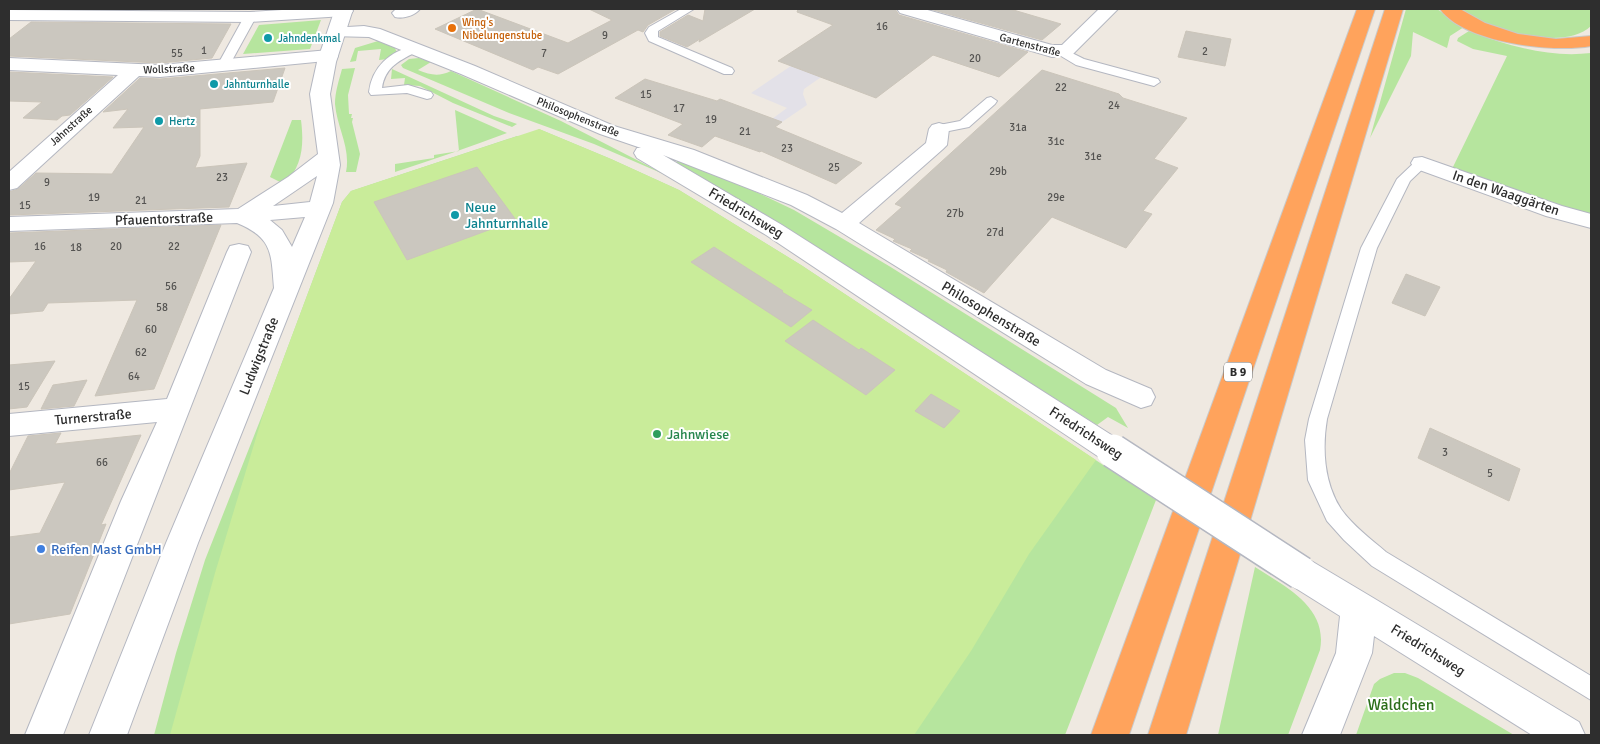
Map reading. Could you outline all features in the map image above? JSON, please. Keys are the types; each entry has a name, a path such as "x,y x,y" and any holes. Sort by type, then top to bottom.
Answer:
{"highway":[{"name":"B 9","path":"1110,735 1366,9"},
{"path":"1168,735 1394,9"},
{"path":"1449,9 1477,26 1522,39 1561,44 1591,41"}],"street":[{"name":"Gartenstraße","path":"906,9 1042,49 1060,51"},
{"path":"1060,51 1072,46 1109,9"},
{"path":"9,15 250,17 344,10"},
{"name":"Ludwigstraße","path":"108,735 182,543 319,208 330,156 320,94 344,10"},
{"name":"Philosophenstraße","path":"337,32 364,31 374,33 468,70 607,130"},
{"name":"Wollstraße","path":"9,64 160,71 330,56"},
{"name":"Jahnstraße","path":"9,182 134,70"},
{"path":"844,224 936,145 939,129"},
{"name":"Friedrichsweg","path":"607,130 696,169 774,230 1113,451 1301,573 1566,735"},
{"path":"240,216 296,182 330,156"},
{"name":"In den Waaggärten","path":"1422,164 1591,221"},
{"name":"Philosophenstraße","path":"696,169 799,200 844,224 1096,377 1141,397"},
{"name":"Pfauentorstraße","path":"9,224 240,216 319,208"},
{"path":"240,216 262,226 274,237 285,261 287,289"},
{"path":"44,735 239,252"},
{"name":"Turnerstraße","path":"9,424 177,409"},
{"path":"1320,735 1354,653 1358,628 1358,607"},
{"name":"Ludwigstraße","path":"116,735 123,695"}],"lane":[{"path":"689,9 653,29 651,32 653,39 728,71"},
{"path":"222,66 250,17"},
{"path":"414,49 381,68 376,81 375,92 408,89 428,95"},
{"name":"Gartenstraße","path":"1060,51 1080,62 1154,82"},
{"path":"939,129 964,124 991,101"},
{"path":"1422,164 1404,179 1369,248 1318,419 1314,440 1318,480 1334,515 1379,558 1591,689"}],"shaded area":[{"path":"825,43 840,64 804,89 803,94 807,105 782,122 772,119 787,108 751,93"}],"green space":[{"path":"1406,9 1437,9 1464,27 1450,36 1447,48 1413,32 1411,56 1370,138"},
{"path":"1462,9 1591,9 1591,26 1579,34 1563,37 1526,36 1489,25"},
{"path":"321,20 310,49 243,54 259,25"},
{"path":"1469,31 1514,46 1545,52 1560,54 1591,53 1591,214 1538,199 1452,169 1507,56 1473,49 1457,41 1458,38"},
{"path":"378,41 395,48 397,53 388,59 379,60 381,49 358,51 356,61 350,62 355,48"},
{"path":"419,58 431,62 418,70 434,75 451,71 561,121 668,176 594,144 509,113 403,68 401,65 409,59"},
{"path":"355,68 348,95 349,114 352,114 351,118 353,118 352,122 360,154 356,172 346,172 347,155 336,113 335,100 342,69"},
{"path":"392,69 494,116 517,124 512,127 453,103 420,86 404,85 405,78 391,79"},
{"path":"455,110 507,133 459,150"},
{"path":"292,120 301,120 301,154 295,170 284,184 270,177"},
{"name":"Jahnwiese","path":"539,129 679,190 801,265 1156,500 1065,735 154,735 176,653 205,560 265,408 342,202 351,191 517,136 529,140"},
{"name":"Jahnwiese","path":"539,129 679,190 801,265 1096,460 1029,554 971,651 914,735 170,735 215,573 265,408 342,202 351,191"},
{"path":"456,151 395,172 395,164 434,158 434,155"},
{"path":"681,160 737,183 794,210 889,266 1116,408 1128,428 1108,417 1097,425 774,222 676,163"},
{"path":"1255,567 1291,591 1311,610 1318,622 1321,635 1320,650 1288,735 1218,735"},
{"name":"Wäldchen","path":"1394,673 1405,673 1418,678 1514,735 1356,735 1374,684"}],"building":[{"path":"477,9 568,43 612,20 589,9 676,9 648,25 643,32 638,30 558,74 538,67 533,70 435,29"},
{"path":"705,9 755,9 687,47 660,36 660,32 688,15 703,21"},
{"path":"798,9 895,9 899,15 1028,52 999,77 933,55 876,98 778,61 833,25 797,12"},
{"path":"930,9 1010,9 1061,24 1042,40"},
{"path":"31,22 231,24 212,58 160,63 9,56 9,39"},
{"path":"1186,31 1231,39 1225,66 1178,57"},
{"path":"285,68 273,102 200,109 200,156 195,168 247,163 229,207 9,215 9,192 18,189 36,173 112,174 144,127 113,128 128,109 103,112 140,78 160,79"},
{"path":"1042,70 1187,118 1154,159 1178,168 1143,211 1152,214 1126,248 1052,217 984,293 946,272 947,270 928,261 930,260 910,251 912,249 893,241 895,239 876,230 902,207 895,204"},
{"path":"9,72 113,77 70,115 62,116 57,120 23,118 42,102 9,101"},
{"path":"645,79 717,101 720,99 782,122 775,127 862,163 836,184 761,151 715,136 702,147 668,135 683,124 615,98"},
{"name":"Neue Jahnturnhalle","path":"477,167 516,220 407,260 374,202"},
{"path":"221,225 154,389 95,396 137,300 48,303 43,311 9,314 9,299 36,261 9,262 9,233"},
{"path":"714,247 812,310 791,327 691,262"},
{"path":"1406,274 1440,287 1425,316 1392,303"},
{"path":"813,320 859,350 861,348 895,370 866,395 785,341"},
{"path":"55,361 27,407 9,409 9,365"},
{"path":"87,380 74,406 41,409 53,385"},
{"path":"931,394 960,411 944,428 915,411"},
{"path":"1430,428 1520,469 1509,501 1418,458"},
{"path":"61,433 55,444 141,435 101,525 106,524 70,614 9,624 9,537 40,533 65,482 9,490 9,474 28,436"}],"place":[{"name":"Wing's Nibelungenstube","path":"452,28"},
{"name":"Jahndenkmal","path":"268,38"},
{"name":"Jahnturnhalle","path":"214,84"},
{"name":"Hertz","path":"159,121"},
{"name":"Neue Jahnturnhalle","path":"455,215"},
{"name":"Jahnwiese","path":"657,434"},
{"name":"Reifen Mast GmbH","path":"41,549"}]}
